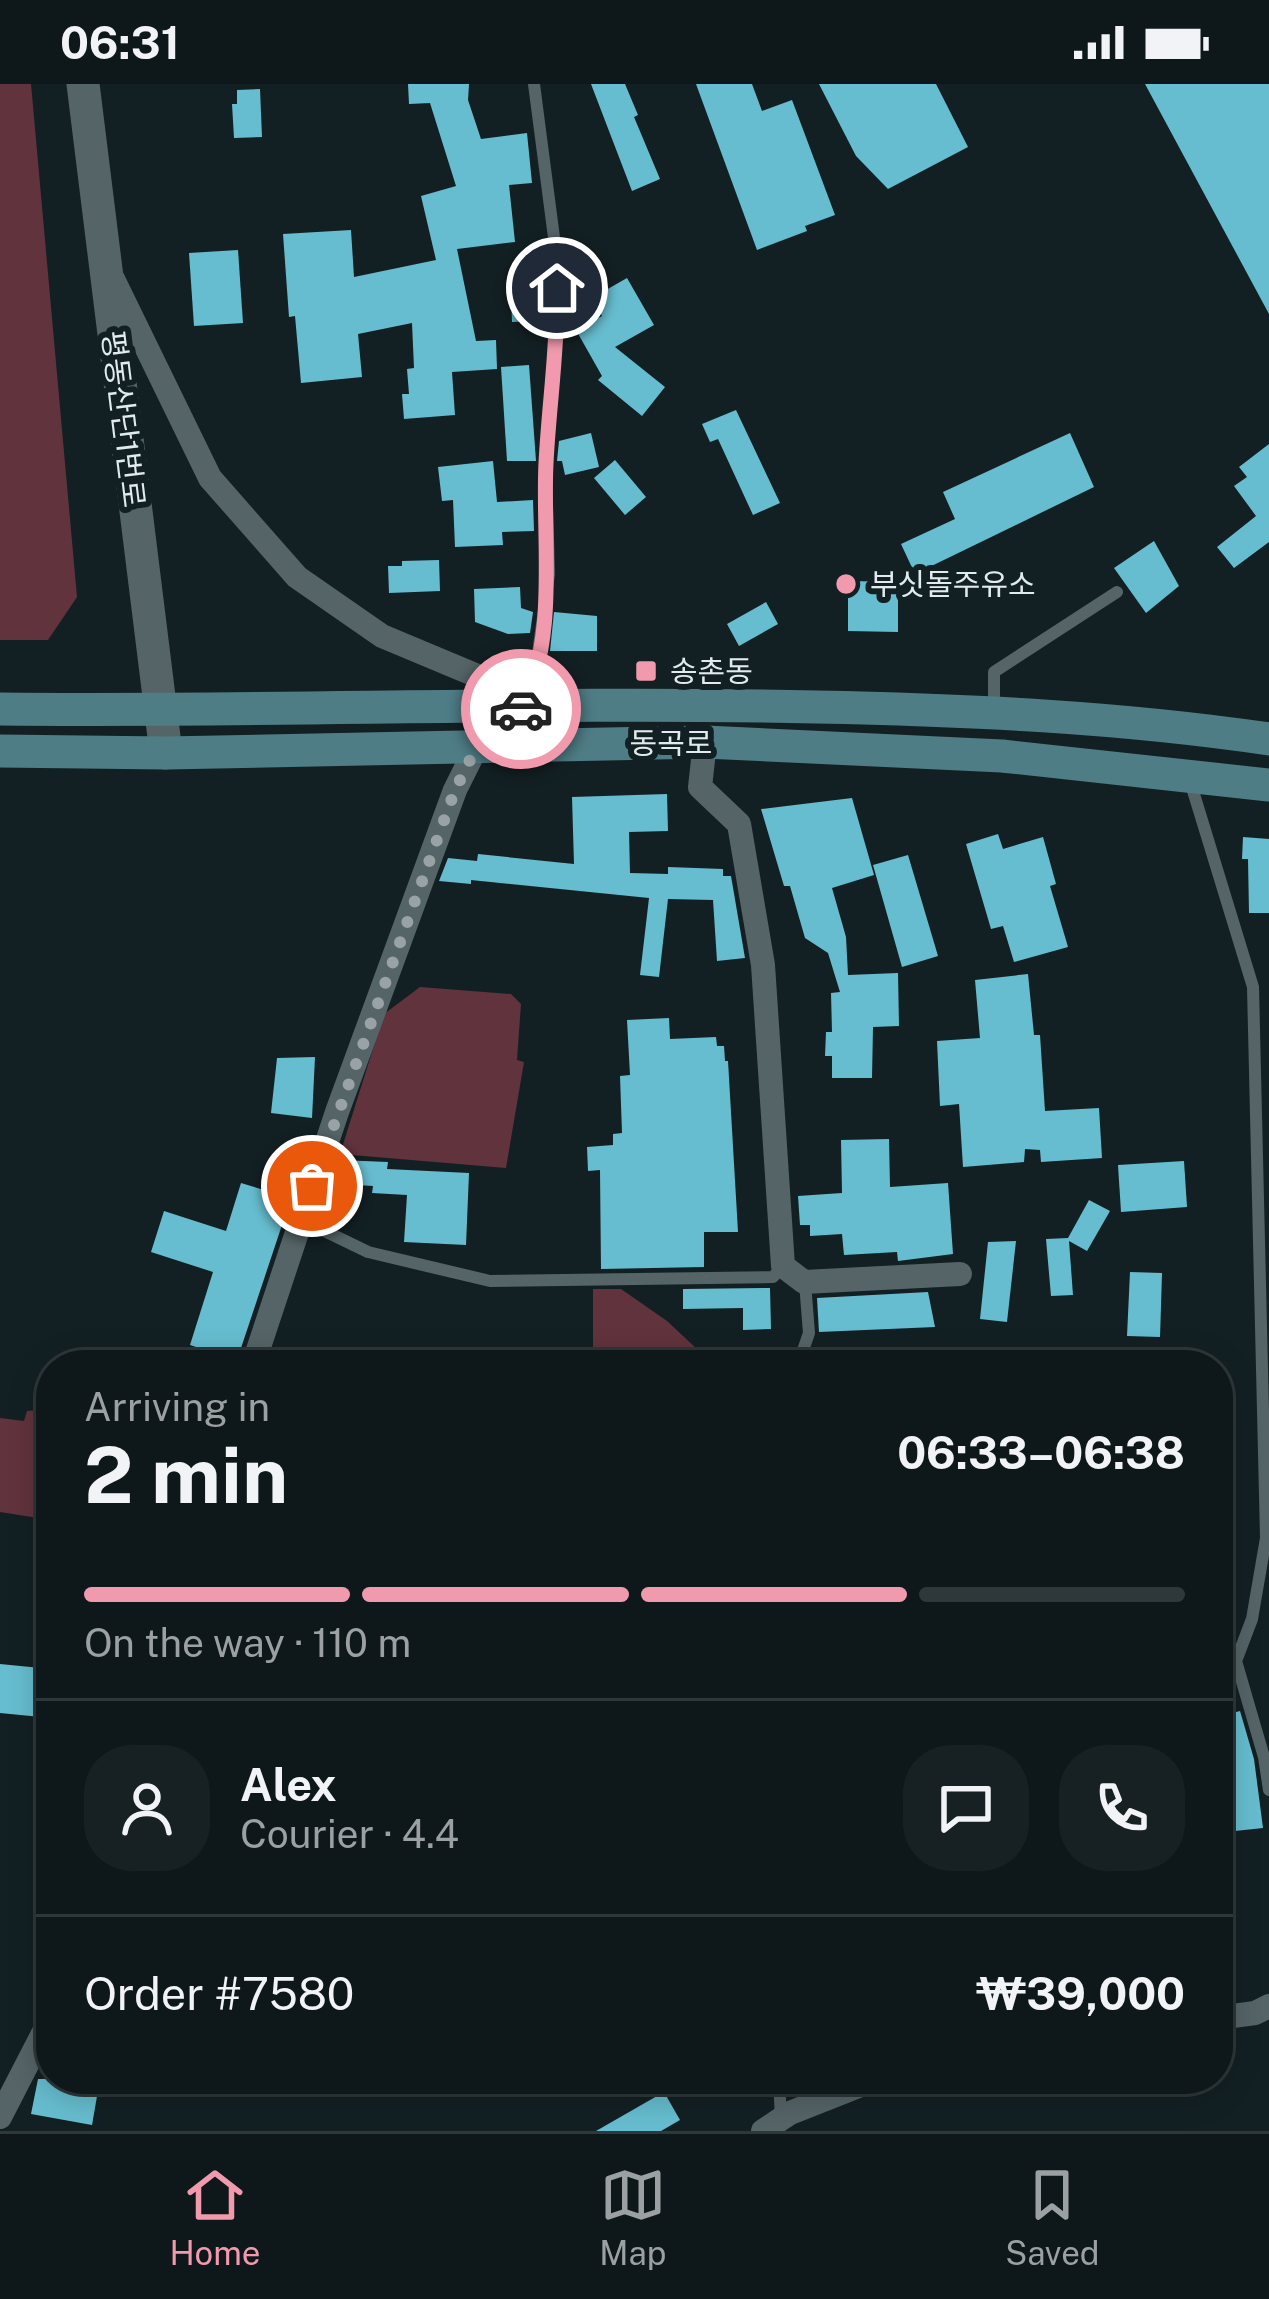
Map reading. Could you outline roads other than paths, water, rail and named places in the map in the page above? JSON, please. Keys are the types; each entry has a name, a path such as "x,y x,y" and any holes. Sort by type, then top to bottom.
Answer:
{"main road":[{"name":"동곡로","path":"0,709 663,704 994,711 1269,739"},
{"name":"동곡로","path":"0,751 166,753 705,742 1002,756 1269,785"}],"street":[{"name":"평동산단1번로","path":"83,84 166,753"},
{"path":"104,260 210,478 297,577 382,636 480,677 524,706 478,744 448,810 258,1350"},
{"path":"705,742 700,787 739,824 763,965 782,1267 804,1282 960,1274"},
{"path":"1233,2014 1269,2006"},
{"path":"0,2117 36,2047"},
{"path":"772,2125 842,2094"}],"lane":[{"path":"524,706 538,653 549,574 546,467 558,323 556,253 533,84"},
{"path":"994,711 994,673 1117,592"},
{"path":"1188,774 1253,987 1266,1538 1252,1619 1236,1661 1263,1731 1269,1790"},
{"path":"301,1220 368,1252 490,1281 773,1277 782,1267"},
{"path":"803,1350 809,1333 804,1282"},
{"path":"772,2125 777,2094"}],"place":[{"name":"부싯돌주유소","path":"846,584"},
{"name":"송촌동","path":"646,671"}]}
